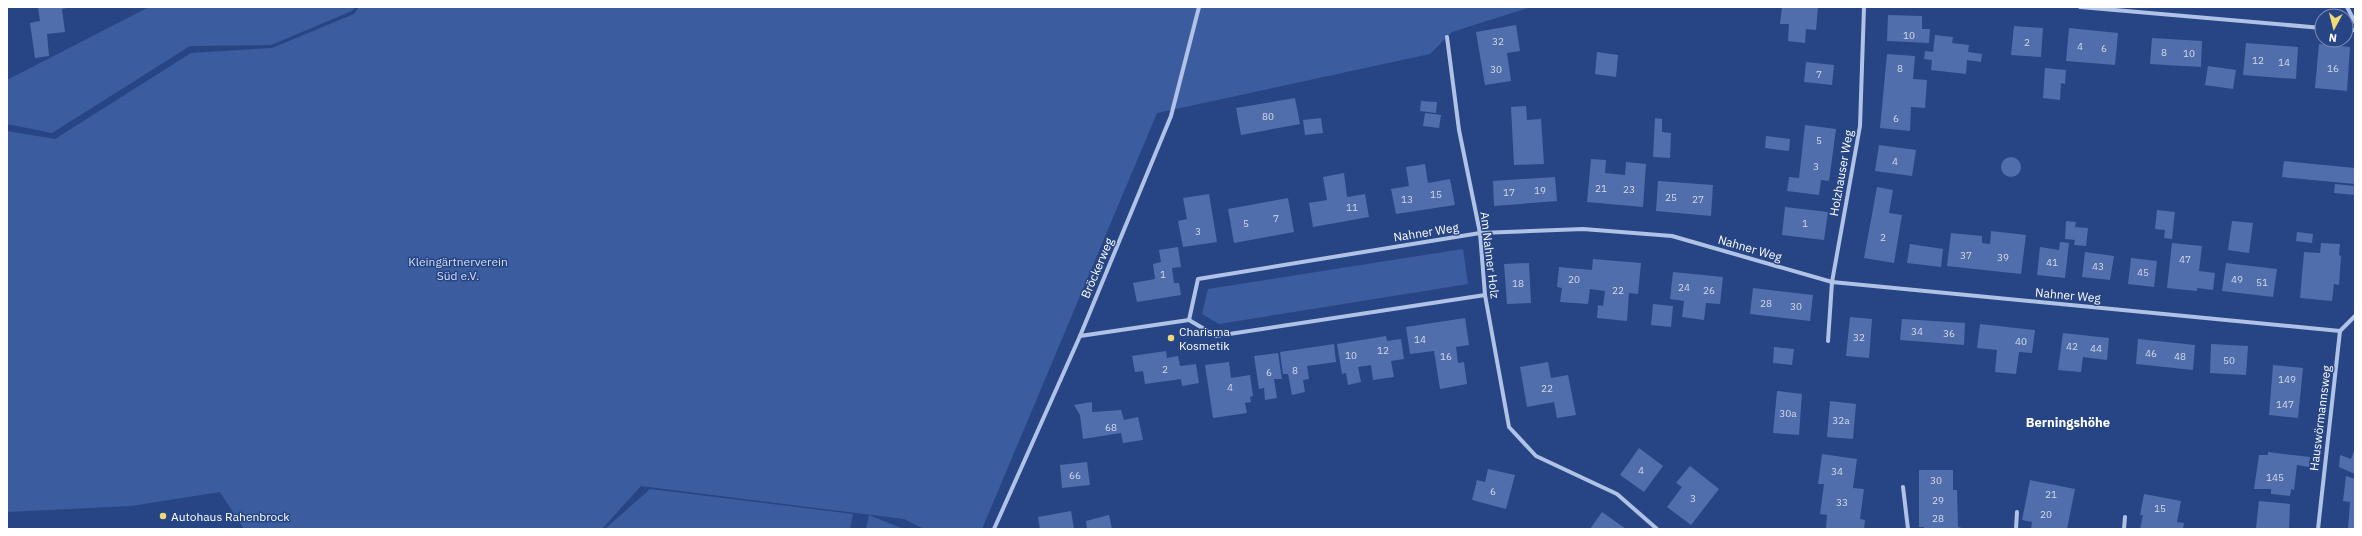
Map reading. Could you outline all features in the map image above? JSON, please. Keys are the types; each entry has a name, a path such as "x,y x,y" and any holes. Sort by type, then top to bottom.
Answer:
{"street":[{"name":"Bröckerweg","path":"994,529 1080,336 1171,116 1199,7"},
{"name":"Holzhauser Weg","path":"1828,341 1832,282 1860,126 1864,7"},
{"path":"2080,7 2314,27"},
{"path":"2347,7 2355,22"},
{"name":"Am Nahner Holz","path":"1447,37 1459,130 1480,233 1485,294 1509,427 1536,456 1617,494 1657,529"},
{"name":"Nahner Weg","path":"1189,320 1198,279 1480,233 1583,229 1672,236 1832,282 2340,331"},
{"path":"1080,336 1189,320 1216,336 1485,294"},
{"path":"2340,331 2355,316"},
{"name":"Hauswörmannsweg","path":"2318,529 2340,331"},
{"path":"1903,487 1908,529"},
{"path":"2016,529 2017,512"},
{"path":"2124,529 2125,517"}],"green space":[{"path":"149,7 355,7 352,11 271,45 190,46 52,133 7,124 7,80"},
{"name":"Kleingärtnerverein Süd e.V.","path":"359,7 1531,7 1452,32 1430,54 1157,113 982,529 924,529 904,519 641,486 602,529 244,529 220,492 131,506 7,512 7,131 55,139 191,53 272,48 354,14"},
{"path":"1463,249 1468,284 1219,324 1202,314 1208,289"},
{"path":"650,489 853,514 850,529 605,529"},
{"path":"869,515 901,528 866,529"}],"building":[{"path":"38,7 67,8 62,9 65,32 47,34 49,56 35,58 30,23 40,21"},
{"path":"1782,7 1818,7 1816,30 1806,29 1805,43 1788,41 1789,24 1780,24"},
{"path":"1888,15 1922,16 1922,29 1930,29 1929,43 1887,41"},
{"path":"1516,25 1520,51 1507,53 1511,81 1485,85 1476,32"},
{"path":"2014,26 2043,28 2041,57 2011,55"},
{"path":"2069,28 2118,33 2115,65 2066,61"},
{"path":"1935,35 1953,37 1952,43 1969,45 1968,52 1982,54 1981,62 1967,60 1966,74 1931,70 1932,60 1924,59 1925,51 1933,52"},
{"path":"2152,38 2202,41 2201,67 2150,64"},
{"path":"2246,43 2298,47 2296,79 2243,75"},
{"path":"2319,48 2350,48 2347,91 2315,88"},
{"path":"1597,52 1618,55 1616,77 1595,74"},
{"path":"1887,54 1915,56 1913,79 1927,80 1925,108 1911,107 1910,131 1880,128"},
{"path":"1806,62 1834,65 1832,85 1804,82"},
{"path":"2208,66 2236,70 2233,89 2205,85"},
{"path":"2045,68 2066,70 2065,84 2061,83 2060,100 2043,98"},
{"path":"1295,98 1300,124 1241,135 1236,108"},
{"path":"1421,101 1437,102 1436,113 1420,111"},
{"path":"1526,106 1527,120 1541,119 1544,164 1514,165 1511,107"},
{"path":"1425,113 1441,115 1439,128 1423,126"},
{"path":"1321,118 1323,133 1305,135 1303,120"},
{"path":"1655,118 1662,119 1662,132 1671,133 1670,158 1653,157"},
{"path":"1805,125 1836,129 1829,181 1821,180 1819,195 1787,191 1789,177 1799,178"},
{"path":"1766,136 1790,139 1789,151 1765,148"},
{"path":"1879,145 1916,150 1912,176 1875,171"},
{"path":"2011,157 2018,160 2021,167 2018,174 2011,177 2004,174 2001,167 2004,160"},
{"path":"1591,159 1606,160 1605,173 1625,175 1626,162 1646,164 1643,207 1587,202"},
{"path":"2284,161 2355,168 2355,184 2282,177"},
{"path":"1425,164 1428,183 1450,179 1455,205 1396,214 1391,189 1409,186 1406,167"},
{"path":"1344,173 1347,197 1365,194 1369,217 1313,227 1309,203 1327,200 1323,177"},
{"path":"1555,177 1557,201 1494,206 1493,181"},
{"path":"1658,181 1713,185 1711,216 1656,211"},
{"path":"2335,184 2355,186 2355,195 2334,193"},
{"path":"1877,187 1893,190 1889,213 1902,215 1894,263 1864,258"},
{"path":"1209,194 1217,242 1183,247 1178,221 1187,219 1183,198"},
{"path":"1288,198 1294,232 1234,243 1228,209"},
{"path":"1785,207 1828,212 1824,240 1782,235"},
{"path":"2157,210 2175,212 2172,239 2164,238 2165,230 2155,229"},
{"path":"2066,221 2076,222 2075,227 2088,228 2086,246 2074,245 2075,240 2065,239"},
{"path":"2232,221 2253,223 2249,253 2228,250"},
{"path":"1991,231 2026,235 2021,274 1947,266 1951,233 1982,236 1982,243 1990,244"},
{"path":"2297,232 2313,234 2312,243 2296,241"},
{"path":"2060,242 2069,243 2065,278 2037,275 2040,247 2059,250"},
{"path":"2172,243 2202,246 2199,271 2215,273 2213,290 2197,288 2197,291 2167,288"},
{"path":"2321,243 2340,244 2339,255 2341,256 2339,285 2334,284 2332,301 2300,298 2304,252 2320,253"},
{"path":"1910,244 1943,249 1941,267 1907,263"},
{"path":"1178,247 1181,267 1172,268 1174,283 1179,283 1181,295 1137,302 1133,283 1155,279 1153,264 1161,262 1159,250"},
{"path":"2085,252 2114,256 2110,280 2082,277"},
{"path":"2131,258 2157,261 2154,287 2128,284"},
{"path":"1593,259 1641,263 1638,294 1629,293 1627,321 1597,318 1598,305 1603,306 1605,291 1590,289 1588,304 1560,302 1562,288 1557,287 1559,267 1592,270"},
{"path":"1529,263 1531,303 1507,304 1504,264"},
{"path":"2226,263 2277,269 2273,297 2222,291"},
{"path":"1673,272 1723,277 1720,304 1706,303 1704,320 1682,317 1684,301 1670,299"},
{"path":"1753,288 1813,295 1810,321 1750,314"},
{"path":"1653,304 1673,306 1671,327 1651,325"},
{"path":"1850,317 1872,319 1869,358 1846,356"},
{"path":"1465,318 1469,345 1456,347 1458,363 1464,362 1467,384 1440,389 1434,351 1410,354 1406,327"},
{"path":"1902,319 1965,323 1964,345 1900,340"},
{"path":"1980,324 2035,330 2032,353 2019,352 2016,374 1995,372 1997,350 1977,348"},
{"path":"2063,333 2109,338 2107,360 2083,357 2081,372 2058,370"},
{"path":"1386,336 1387,341 1401,339 1404,359 1391,361 1394,377 1373,380 1371,365 1358,367 1361,382 1348,385 1346,373 1342,374 1337,344"},
{"path":"2138,339 2195,345 2193,370 2136,364"},
{"path":"1334,344 1336,362 1307,366 1309,379 1303,380 1305,392 1292,395 1288,374 1283,374 1280,352"},
{"path":"2211,344 2248,346 2246,375 2210,373"},
{"path":"1774,347 1794,349 1792,365 1773,363"},
{"path":"1166,351 1167,358 1178,356 1180,366 1196,364 1199,383 1182,386 1181,379 1145,384 1143,371 1135,372 1132,356"},
{"path":"1278,353 1282,379 1274,379 1277,398 1265,400 1264,388 1259,389 1254,356"},
{"path":"1229,362 1231,378 1250,375 1253,396 1250,397 1251,402 1245,403 1247,413 1213,418 1205,365"},
{"path":"1548,362 1551,378 1568,375 1576,415 1557,418 1554,402 1527,407 1520,367"},
{"path":"2273,365 2303,368 2298,418 2269,415"},
{"path":"1777,391 1802,394 1799,435 1773,433"},
{"path":"1830,401 1856,404 1853,439 1827,437"},
{"path":"1092,402 1092,412 1121,410 1124,420 1138,417 1143,440 1123,443 1121,433 1083,439 1080,415 1074,405"},
{"path":"1639,448 1663,466 1644,492 1620,475"},
{"path":"2355,448 2355,474 2339,467 2340,455 2351,459"},
{"path":"2268,452 2310,457 2309,467 2297,465 2294,490 2291,489 2290,496 2271,494 2271,489 2254,489 2259,455 2268,455"},
{"path":"1822,454 1857,459 1853,488 1864,489 1860,519 1865,520 1864,529 1826,529 1827,515 1820,514 1824,484 1818,484"},
{"path":"1087,462 1090,485 1062,488 1060,465"},
{"path":"1690,466 1719,489 1691,525 1667,507 1682,487 1676,483"},
{"path":"1488,469 1515,475 1506,509 1472,500 1477,480 1485,482"},
{"path":"1919,470 1953,470 1953,490 1957,490 1958,527 1966,529 1924,529 1924,527 1919,527"},
{"path":"2346,476 2355,479 2355,529 2348,529 2350,502 2343,501"},
{"path":"2030,480 2075,489 2067,529 2031,529 2032,522 2022,520"},
{"path":"2144,494 2181,501 2177,522 2184,523 2183,529 2140,529 2143,515 2140,515"},
{"path":"2259,501 2290,504 2289,529 2256,528"},
{"path":"1071,511 1074,529 1040,529 1038,517"},
{"path":"1602,512 1626,529 1590,529"},
{"path":"1109,515 1112,529 1087,529 1086,521"}],"place":[{"name":"Charisma Kosmetik","path":"1171,338"},
{"name":"Autohaus Rahenbrock","path":"163,516"}],"district":[{"name":"Berningshöhe","path":"2068,422"}]}
